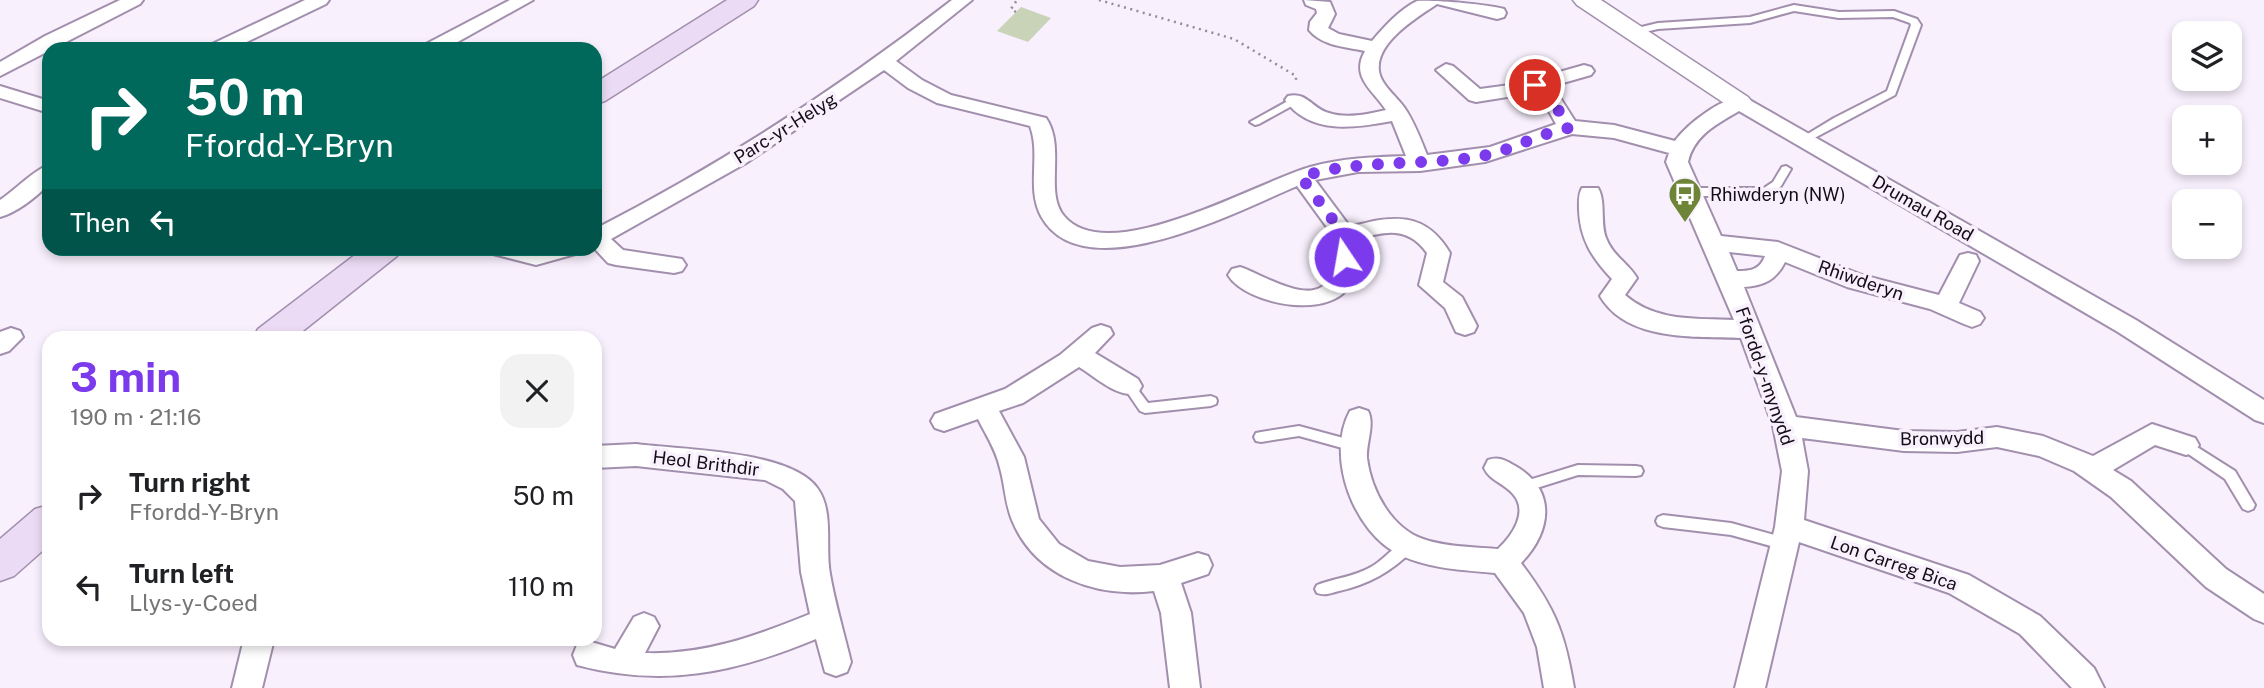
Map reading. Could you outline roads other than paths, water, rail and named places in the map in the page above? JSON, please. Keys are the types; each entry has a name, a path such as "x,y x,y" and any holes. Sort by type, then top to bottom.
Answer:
{"main road":[{"path":"602,91 745,0"},
{"path":"279,331 376,256"},
{"path":"0,564 42,527"}],"street":[{"path":"48,42 134,0"},
{"path":"232,42 320,0"},
{"path":"444,42 524,0"},
{"name":"Parc-yr-Helyg","path":"602,235 713,174 837,96 886,62 963,0"},
{"path":"1420,164 1398,114 1371,78 1368,63 1376,47 1413,12 1431,0"},
{"path":"1444,0 1497,13"},
{"name":"Drumau Road","path":"1585,0 1740,102 2127,326 2264,413"},
{"path":"1312,1 1324,6 1326,13 1319,22 1318,30 1333,38 1376,47"},
{"path":"0,71 42,45"},
{"path":"886,62 915,84 944,99 1040,122 1045,132 1047,200 1051,213 1057,223 1081,237 1109,242 1175,229 1301,177 1348,166 1420,164 1484,155 1569,128 1594,129 1679,149 1697,129 1740,102"},
{"path":"1446,70 1476,96 1519,90 1584,71"},
{"path":"1535,85 1554,103 1569,128"},
{"path":"0,92 42,105"},
{"path":"1295,100 1322,119 1356,122 1398,114"},
{"name":"Ffordd-y-mynydd","path":"1679,149 1677,162 1729,279 1786,426 1795,471 1787,536 1750,688"},
{"path":"1240,275 1273,293 1310,299 1328,294 1342,278 1345,236 1301,177"},
{"path":"0,210 42,181"},
{"path":"1590,193 1590,226 1598,252 1625,278 1612,296 1632,314 1664,324 1750,330"},
{"path":"1345,236 1371,228 1406,226 1424,233 1439,253 1430,285 1454,303 1465,326"},
{"name":"Rhiwderyn","path":"1713,243 1778,250 1856,281 1945,306 1972,318"},
{"path":"602,244 615,257 674,265"},
{"path":"1729,279 1759,279 1769,271 1778,250"},
{"path":"1945,306 1968,261"},
{"path":"944,421 1014,396 1044,380 1101,334"},
{"path":"1078,354 1129,386"},
{"path":"984,407 1008,449 1026,522 1038,544 1060,561 1090,575 1126,580 1164,576 1198,565"},
{"path":"1359,418 1353,446 1358,478 1367,502 1390,532 1408,546 1449,556 1503,561 1517,551 1530,531 1533,509 1524,487 1497,468"},
{"name":"Bronwydd","path":"1786,426 1904,441 1956,442 1997,437 2042,446 2092,469 2121,489 2216,578 2264,610"},
{"path":"2092,469 2152,434 2186,445"},
{"name":"Heol Brithdir","path":"602,457 636,455 769,470 793,481 808,496 812,514 815,572 836,662"},
{"name":"Lon Carreg Bica","path":"1787,536 1959,584 2030,625 2089,688"},
{"path":"1503,561 1536,606 1552,647 1559,688"},
{"path":"1164,576 1176,613 1185,688"},
{"path":"588,655 639,667 689,667 770,644 826,621"},
{"path":"623,663 644,626"},
{"path":"247,688 256,646"}],"lane":[{"path":"1632,32 1658,26 1750,20 1794,8 1839,15 1894,14 1914,21 1916,24 1891,93 1805,140"},
{"path":"1255,122 1295,100"},
{"path":"1690,192 1767,192 1777,184 1786,169"},
{"path":"1129,386 1145,408 1211,401"},
{"path":"1261,437 1299,431 1353,446"},
{"path":"2186,445 2230,475 2248,505"},
{"path":"1524,487 1578,470 1636,471"},
{"path":"1663,520 1787,536"},
{"path":"1322,589 1366,580 1388,566 1408,546"}],"place":[{"name":"Rhiwderyn (NW)","path":"1685,224"}]}
